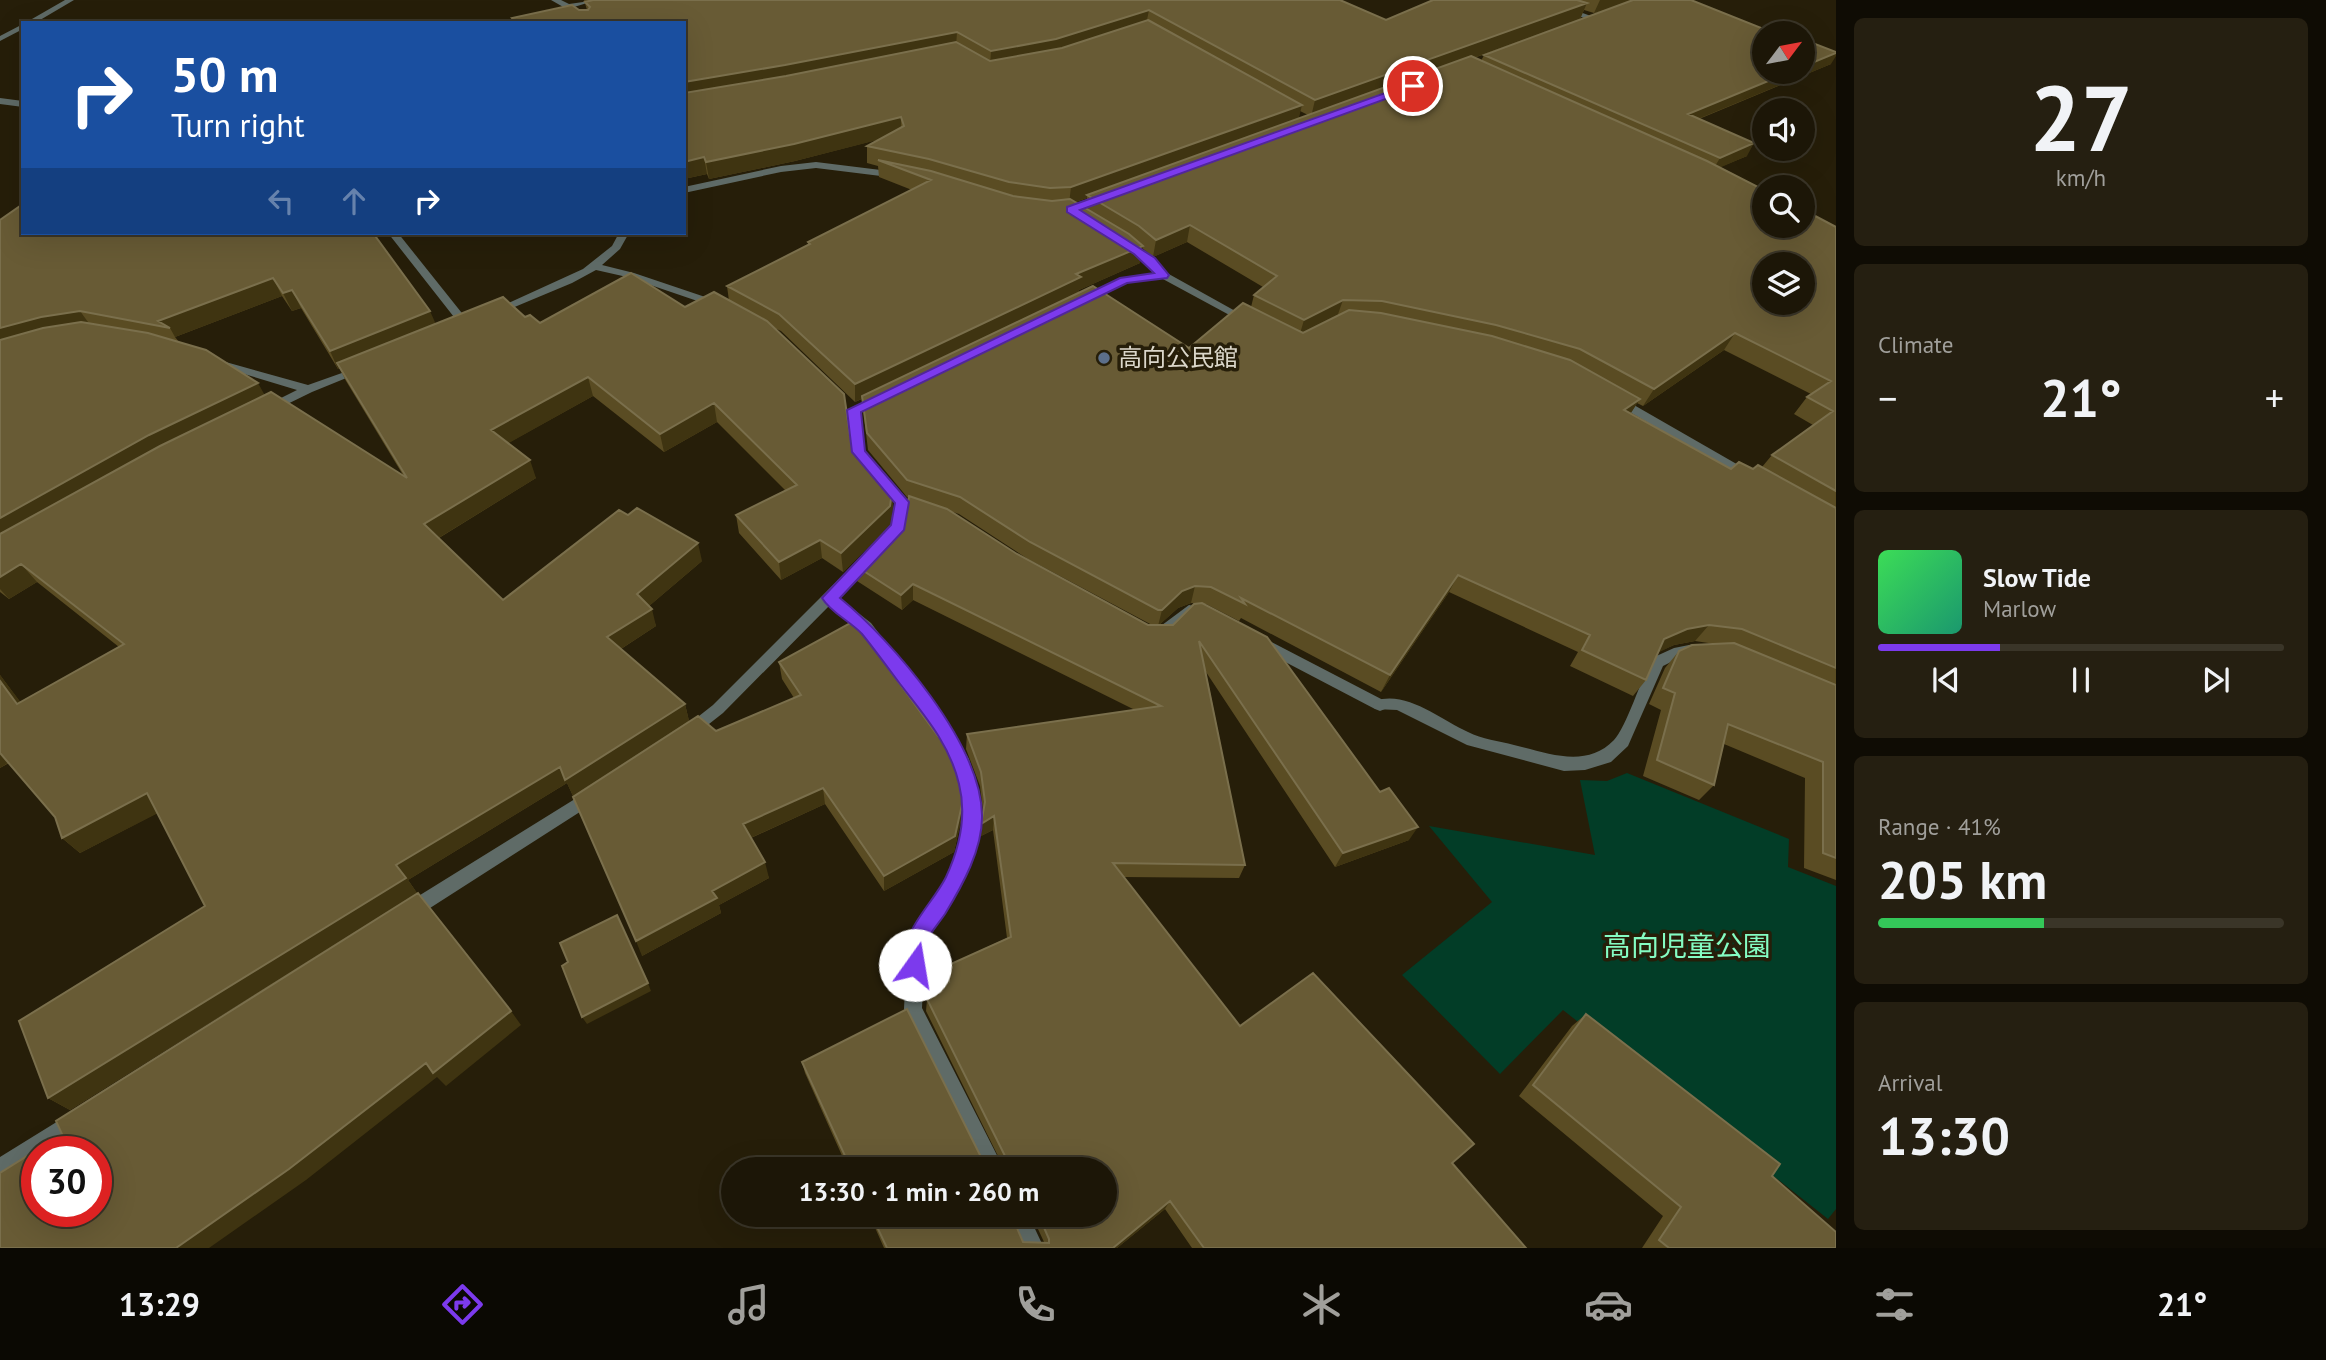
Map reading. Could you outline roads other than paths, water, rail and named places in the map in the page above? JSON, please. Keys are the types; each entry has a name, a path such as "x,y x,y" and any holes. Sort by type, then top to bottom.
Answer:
{"street":[{"path":"33,21 70,0"},
{"path":"555,0 568,6 585,21"},
{"path":"568,6 593,0"},
{"path":"1541,0 1595,19"},
{"path":"1582,24 1605,15"},
{"path":"0,39 21,27"},
{"path":"0,101 21,104"},
{"path":"686,190 781,169 816,165 903,176"},
{"path":"395,235 465,324"},
{"path":"452,330 597,267 611,255 623,235"},
{"path":"1117,239 1151,260 1163,275 1265,330"},
{"path":"597,267 712,301 733,312"},
{"path":"1075,304 1124,280 1163,275"},
{"path":"199,358 308,389"},
{"path":"263,412 308,389 369,366"},
{"path":"854,410 891,393"},
{"path":"1614,397 1765,485"},
{"path":"671,745 718,709 899,527 909,504 859,452 854,410 844,401"},
{"path":"830,598 866,627 945,730 961,759 969,786 973,816 967,846 953,883 915,943 913,1009 988,1157"},
{"path":"1139,627 1157,636 1189,610 1200,610 1224,623"},
{"path":"1248,635 1380,705 1399,704 1467,739 1564,764 1584,763 1606,757 1623,742 1657,662 1674,654 1708,651"},
{"path":"399,918 600,790"},
{"path":"0,1168 94,1109"},
{"path":"1024,1227 1034,1248"}],"place":[{"name":"高向公民館","path":"1104,358"}],"park label":[{"name":"高向児童公園","path":"1687,946"}]}
